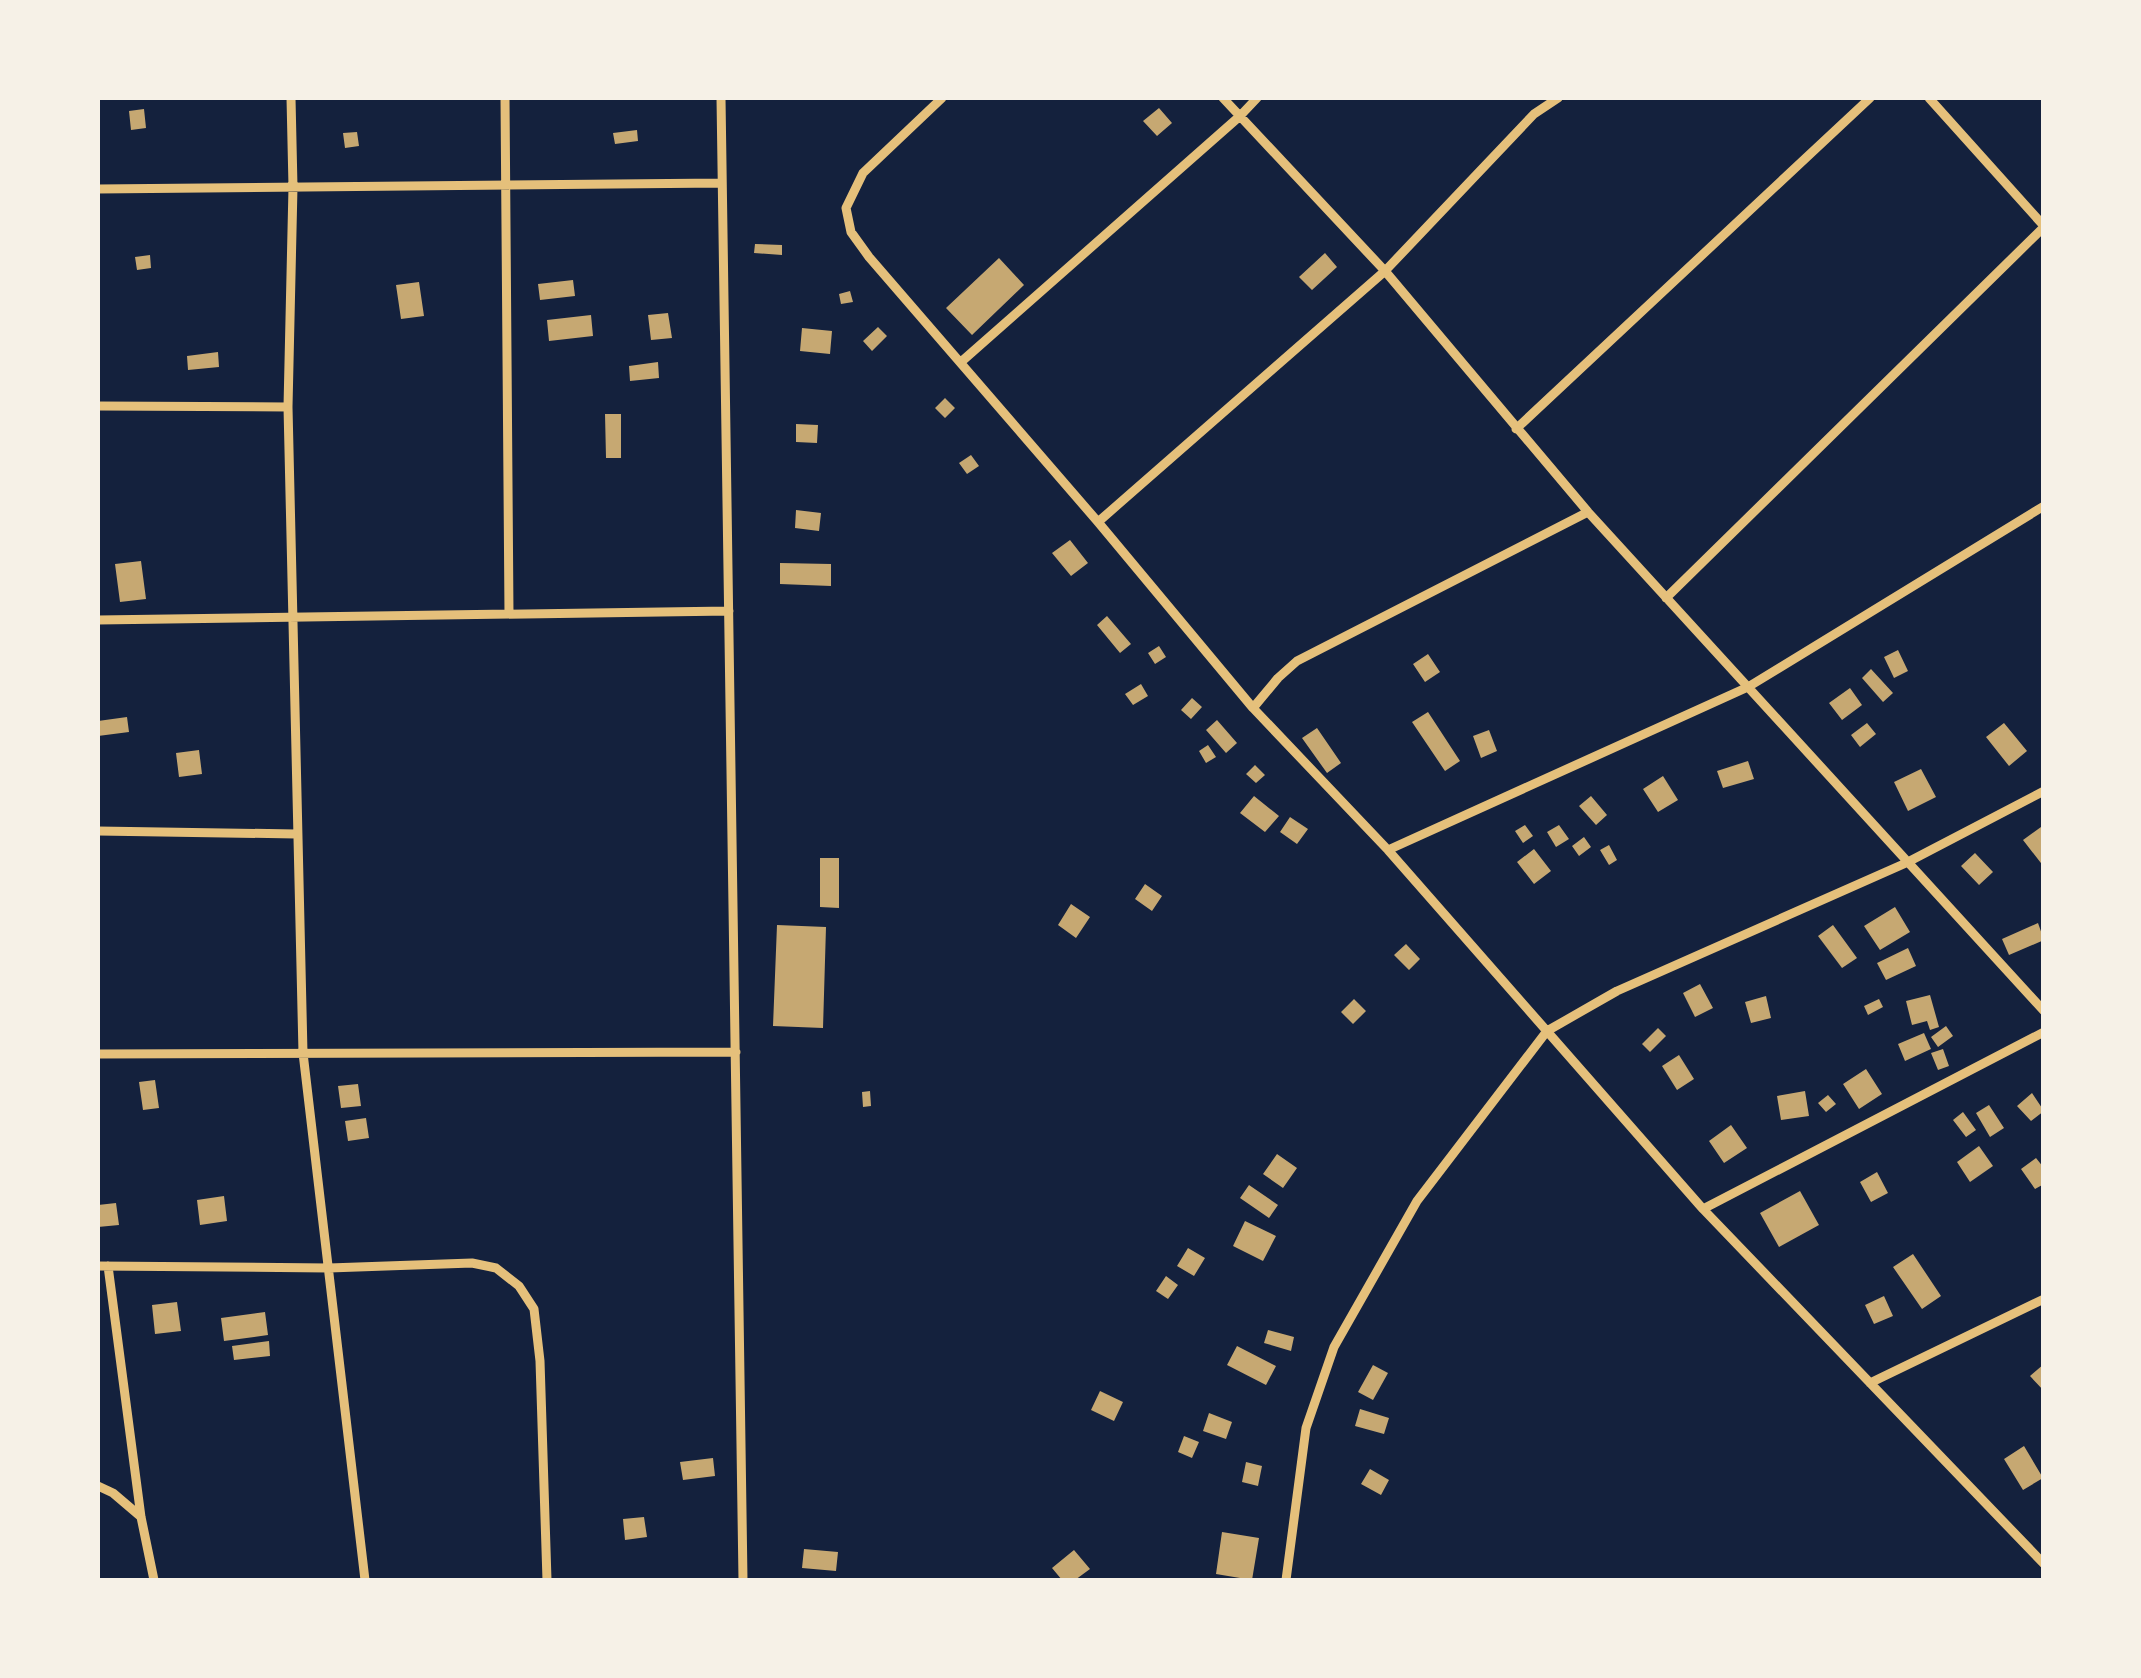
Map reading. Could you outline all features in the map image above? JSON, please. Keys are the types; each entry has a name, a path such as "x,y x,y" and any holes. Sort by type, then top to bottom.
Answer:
{"street":[{"path":"291,98 288,407 303,1054 365,1580"},
{"path":"505,98 510,614"},
{"path":"721,98 744,1580"},
{"path":"942,98 863,173 846,208 852,232 869,257 1253,708 1388,850 1702,1209 2039,1553 2044,1564"},
{"path":"1223,98 1385,271 1588,512 2044,1011"},
{"path":"961,362 1257,98"},
{"path":"1098,522 1385,271 1534,114 1558,98"},
{"path":"1516,429 1870,98"},
{"path":"1666,598 2044,226 1929,98"},
{"path":"98,189 722,183"},
{"path":"98,406 288,407"},
{"path":"1388,850 1748,688 2044,506"},
{"path":"1253,708 1297,662 1588,512"},
{"path":"98,620 729,611"},
{"path":"1286,1580 1306,1428 1334,1347 1417,1201 1546,1032 1616,991 1906,862 2044,790"},
{"path":"98,831 296,834"},
{"path":"1702,1209 2044,1032"},
{"path":"98,1054 736,1052"},
{"path":"154,1580 103,1266 329,1268 472,1263 496,1268 519,1286 534,1309 540,1360 547,1580"},
{"path":"1870,1383 2044,1299"},
{"path":"98,1486 141,1517"}],"building":[{"path":"1159,108 1172,123 1157,136 1143,121"},
{"path":"144,109 146,128 131,130 129,111"},
{"path":"637,130 638,141 615,144 613,133"},
{"path":"357,132 359,146 345,148 343,133"},
{"path":"755,244 782,245 782,255 754,253"},
{"path":"1325,253 1337,267 1312,290 1299,277"},
{"path":"150,255 151,268 137,270 135,257"},
{"path":"999,258 1024,285 972,335 946,308"},
{"path":"573,280 575,296 540,300 538,284"},
{"path":"419,282 424,316 401,319 396,285"},
{"path":"850,291 853,302 841,304 839,294"},
{"path":"668,313 672,338 651,340 648,315"},
{"path":"591,315 593,336 549,341 547,320"},
{"path":"878,327 887,336 872,351 863,341"},
{"path":"802,328 832,331 830,354 800,351"},
{"path":"218,352 219,367 188,370 187,356"},
{"path":"658,362 659,378 630,381 629,366"},
{"path":"945,398 955,408 945,418 935,408"},
{"path":"605,414 621,414 621,458 606,458"},
{"path":"796,424 818,425 817,443 796,442"},
{"path":"971,455 979,466 967,474 959,463"},
{"path":"796,510 821,513 819,531 795,528"},
{"path":"1070,540 1088,563 1071,576 1052,553"},
{"path":"141,561 146,599 120,602 115,564"},
{"path":"780,563 831,564 831,586 780,584"},
{"path":"1107,616 1131,644 1120,653 1097,625"},
{"path":"1159,646 1166,657 1155,664 1148,653"},
{"path":"1898,650 1908,671 1894,678 1884,657"},
{"path":"1428,654 1440,672 1425,682 1413,664"},
{"path":"1871,669 1893,693 1883,702 1862,678"},
{"path":"1141,684 1148,696 1133,705 1125,694"},
{"path":"1850,688 1862,705 1842,720 1829,703"},
{"path":"1192,698 1202,707 1191,719 1181,710"},
{"path":"1428,712 1460,761 1445,771 1412,722"},
{"path":"127,717 129,732 98,736 98,721"},
{"path":"1217,720 1237,743 1226,753 1206,730"},
{"path":"1867,723 1876,734 1860,747 1851,735"},
{"path":"2004,723 2027,751 2009,766 1986,737"},
{"path":"1317,728 1341,763 1327,773 1302,738"},
{"path":"1489,730 1497,751 1481,758 1473,736"},
{"path":"1208,745 1216,757 1206,763 1199,751"},
{"path":"199,750 202,774 179,777 176,753"},
{"path":"1748,761 1754,779 1723,788 1717,771"},
{"path":"1255,765 1265,775 1256,783 1246,774"},
{"path":"1921,769 1936,797 1908,811 1894,782"},
{"path":"1663,776 1678,800 1658,812 1643,789"},
{"path":"1254,796 1279,816 1265,832 1240,813"},
{"path":"1591,796 1607,815 1596,825 1579,806"},
{"path":"1290,817 1308,829 1297,844 1280,832"},
{"path":"1525,825 1533,836 1523,843 1515,831"},
{"path":"1559,825 1569,839 1556,847 1547,832"},
{"path":"2041,827 2044,830 2044,867 2023,840"},
{"path":"1584,837 1591,847 1579,856 1572,846"},
{"path":"1609,845 1617,860 1609,865 1600,850"},
{"path":"1534,849 1551,871 1534,884 1517,862"},
{"path":"1975,853 1993,872 1979,885 1961,866"},
{"path":"820,858 839,858 839,908 820,907"},
{"path":"1145,884 1162,896 1152,911 1135,899"},
{"path":"1071,904 1090,917 1076,938 1058,925"},
{"path":"1895,907 1910,932 1880,950 1864,926"},
{"path":"2038,923 2044,940 2009,955 2002,939"},
{"path":"777,925 826,927 823,1028 773,1026"},
{"path":"1833,925 1857,958 1842,968 1818,936"},
{"path":"1406,944 1420,959 1409,970 1394,955"},
{"path":"1908,948 1916,966 1886,980 1877,963"},
{"path":"1700,984 1713,1008 1695,1017 1683,993"},
{"path":"1930,995 1939,1027 1930,1030 1927,1021 1912,1025 1906,1001"},
{"path":"1766,996 1771,1018 1751,1023 1745,1002"},
{"path":"1354,999 1366,1011 1353,1024 1341,1012"},
{"path":"1879,999 1883,1007 1868,1015 1864,1006"},
{"path":"1946,1026 1953,1036 1938,1047 1931,1037"},
{"path":"1658,1028 1666,1036 1650,1052 1642,1044"},
{"path":"1924,1033 1931,1049 1905,1061 1898,1044"},
{"path":"1943,1049 1949,1066 1938,1070 1931,1053"},
{"path":"1679,1055 1694,1079 1677,1090 1662,1066"},
{"path":"1866,1069 1882,1094 1859,1109 1843,1084"},
{"path":"155,1080 159,1108 143,1110 139,1082"},
{"path":"358,1084 361,1106 341,1108 338,1086"},
{"path":"870,1091 871,1106 863,1107 862,1092"},
{"path":"1805,1091 1809,1116 1781,1120 1777,1096"},
{"path":"2032,1093 2044,1111 2031,1121 2017,1106"},
{"path":"1828,1095 1836,1104 1826,1112 1818,1103"},
{"path":"1989,1105 2004,1128 1990,1137 1976,1113"},
{"path":"1963,1112 1976,1130 1966,1137 1953,1120"},
{"path":"366,1118 369,1138 348,1141 345,1121"},
{"path":"1731,1125 1747,1148 1724,1163 1709,1141"},
{"path":"1979,1146 1993,1166 1970,1182 1957,1162"},
{"path":"1277,1154 1297,1168 1283,1188 1263,1174"},
{"path":"2036,1158 2044,1168 2044,1184 2035,1189 2021,1169"},
{"path":"1877,1172 1888,1193 1871,1202 1860,1182"},
{"path":"1249,1185 1278,1205 1269,1218 1240,1198"},
{"path":"1800,1191 1819,1225 1779,1247 1760,1213"},
{"path":"224,1196 227,1221 200,1225 197,1200"},
{"path":"116,1203 119,1225 98,1227 98,1205"},
{"path":"1245,1221 1276,1236 1263,1261 1233,1246"},
{"path":"1188,1248 1205,1258 1194,1276 1177,1266"},
{"path":"1913,1254 1941,1296 1922,1309 1893,1267"},
{"path":"1166,1276 1178,1285 1168,1299 1156,1291"},
{"path":"1884,1296 1893,1316 1874,1324 1865,1305"},
{"path":"177,1302 181,1331 155,1334 152,1305"},
{"path":"265,1312 268,1335 224,1341 221,1318"},
{"path":"1268,1330 1294,1337 1291,1351 1264,1343"},
{"path":"269,1341 270,1356 234,1360 232,1346"},
{"path":"1237,1346 1276,1366 1266,1385 1227,1365"},
{"path":"2044,1364 2044,1391 2030,1376"},
{"path":"1373,1365 1388,1373 1373,1400 1358,1392"},
{"path":"1100,1391 1123,1402 1114,1421 1091,1410"},
{"path":"1360,1409 1389,1418 1384,1434 1355,1426"},
{"path":"1209,1413 1232,1422 1226,1439 1203,1431"},
{"path":"1184,1436 1199,1442 1192,1458 1178,1452"},
{"path":"2024,1446 2043,1478 2023,1490 2004,1459"},
{"path":"713,1458 715,1476 683,1480 680,1462"},
{"path":"1246,1462 1262,1466 1258,1486 1242,1482"},
{"path":"1370,1469 1389,1480 1381,1495 1361,1484"},
{"path":"644,1517 647,1537 625,1540 623,1519"},
{"path":"1222,1532 1259,1538 1252,1580 1216,1574"},
{"path":"804,1549 838,1552 836,1571 802,1568"},
{"path":"1074,1550 1090,1569 1075,1580 1062,1580 1052,1568"}]}
